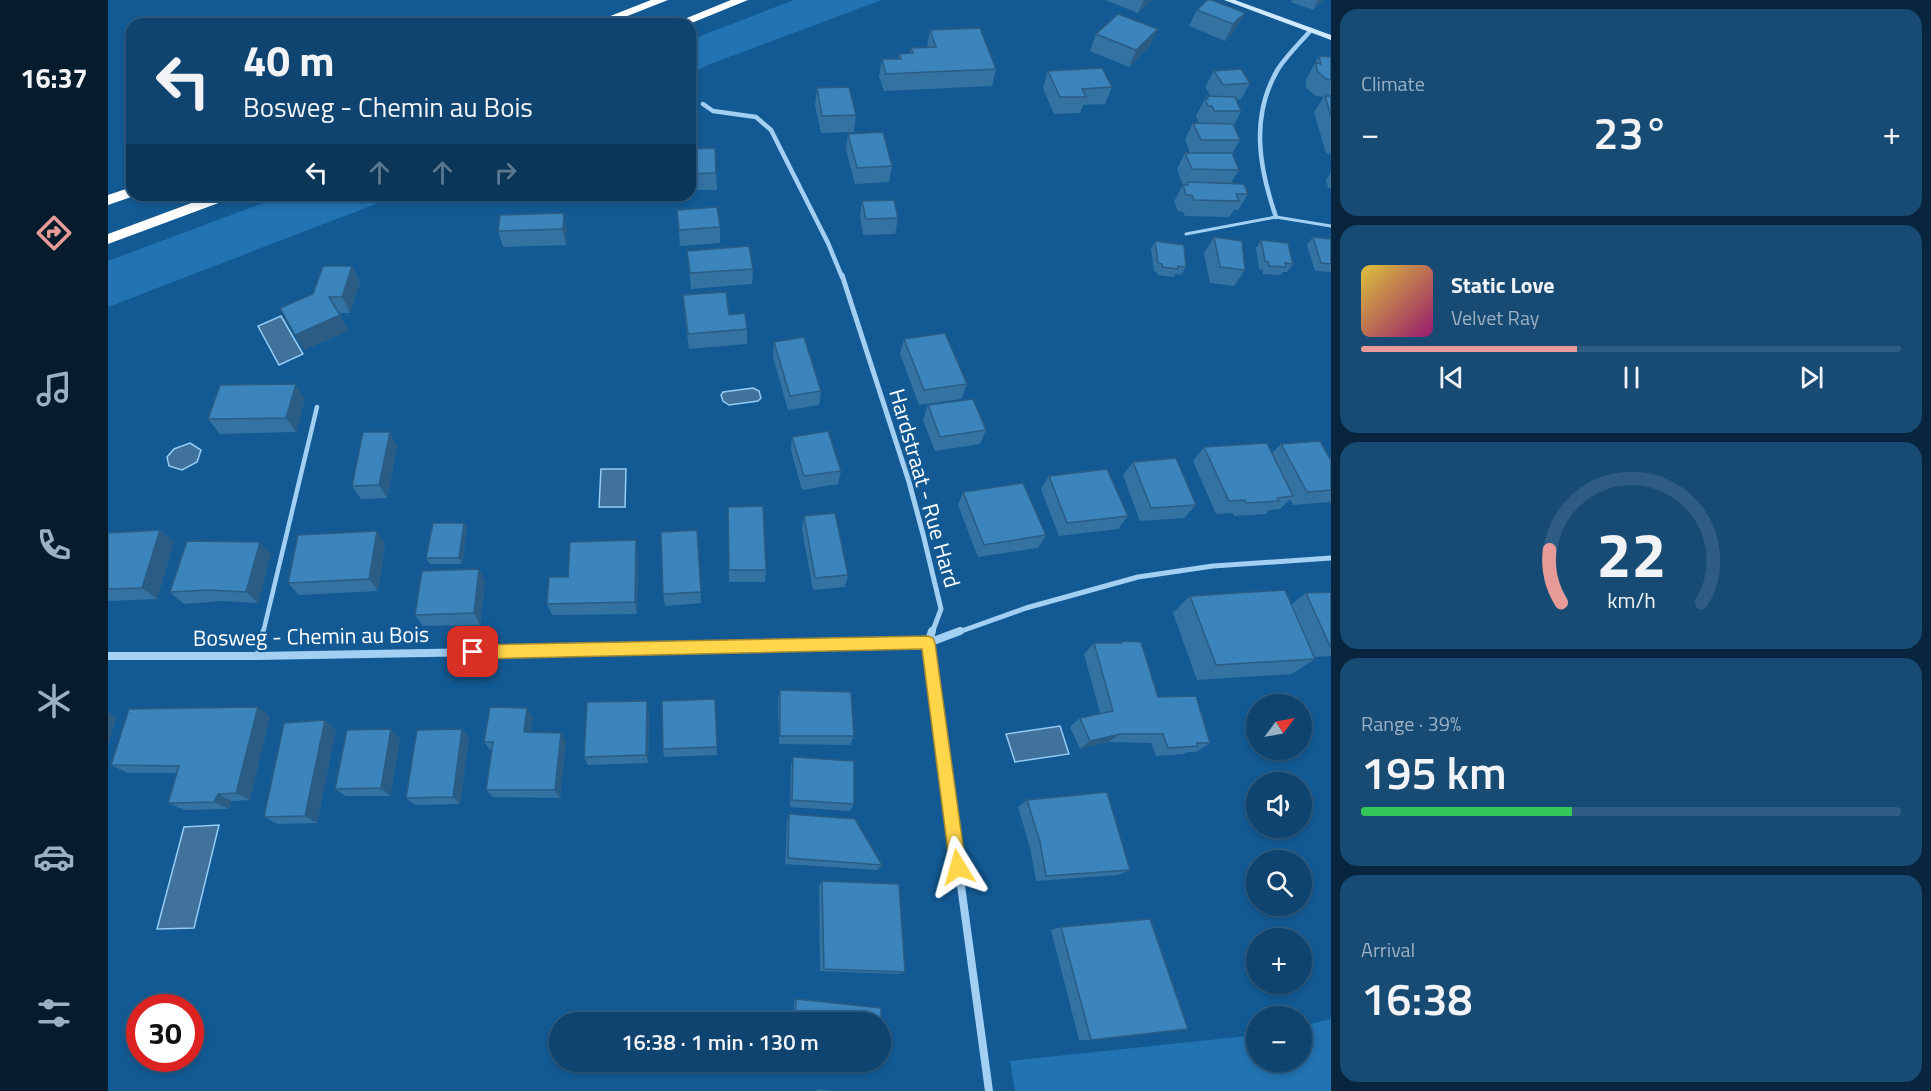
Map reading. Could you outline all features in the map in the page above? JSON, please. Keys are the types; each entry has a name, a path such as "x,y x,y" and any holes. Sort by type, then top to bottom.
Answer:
{"highway":[{"path":"612,18 662,0"},
{"path":"694,18 742,0"},
{"path":"108,200 126,194"},
{"path":"108,238 210,201"}],"street":[{"path":"1228,0 1331,38"},
{"path":"1276,217 1261,174 1259,144 1262,106 1278,70 1311,30"},
{"name":"Hardstraat - Rue Hard","path":"703,104 713,111 756,117 771,130 828,243 845,283 909,482 941,609 928,643 989,1091"},
{"name":"Bosweg - Chemin au Bois","path":"108,656 257,656 869,646 928,643 1026,608 1138,577 1204,567 1331,558"}],"lane":[{"path":"1186,234 1276,217 1331,226"},
{"path":"257,656 317,407"}],"shaded area":[{"path":"794,0 882,0 696,71 696,38"},
{"path":"269,201 383,201 108,307 108,261"},
{"path":"281,316 303,354 279,365 258,326"},
{"path":"753,388 759,391 761,398 758,401 729,405 723,401 721,395 723,392"},
{"path":"190,443 201,450 197,462 182,470 169,466 167,457 174,449"},
{"path":"601,469 626,469 625,507 599,507"},
{"path":"1060,726 1069,754 1015,762 1006,734"},
{"path":"219,825 194,928 157,929 184,827"},
{"path":"1331,1019 1331,1091 1015,1091 1010,1061 1246,1036 1246,1072 1312,1072 1312,1024"}],"building":[{"path":"1207,0 1245,13 1233,24 1197,10"},
{"path":"1118,14 1158,29 1136,50 1096,34"},
{"path":"980,28 996,69 886,74 882,59 901,59 899,54 913,53 911,48 936,47 930,30"},
{"path":"1319,56 1331,57 1331,80 1326,79 1317,71 1316,63 1321,64"},
{"path":"1102,68 1112,87 1082,89 1086,97 1060,97 1048,71"},
{"path":"1241,69 1250,83 1223,85 1214,71"},
{"path":"849,87 856,115 822,116 817,88"},
{"path":"1207,96 1235,97 1241,111 1214,111 1212,106 1208,106 1205,99 1208,99"},
{"path":"1325,96 1331,96 1331,116"},
{"path":"1193,123 1233,124 1240,140 1201,140"},
{"path":"883,132 892,166 857,168 848,134"},
{"path":"715,148 716,173 696,174 696,149"},
{"path":"1185,153 1232,153 1239,170 1192,169"},
{"path":"1187,182 1244,184 1248,194 1236,194 1239,201 1194,200 1192,195 1186,195 1183,185 1188,185"},
{"path":"894,200 898,218 866,219 862,201"},
{"path":"717,207 720,227 679,230 677,210"},
{"path":"564,213 563,229 498,231 500,215"},
{"path":"1214,237 1242,241 1245,270 1220,267"},
{"path":"1313,237 1331,239 1331,264 1321,263"},
{"path":"1261,240 1288,243 1293,264 1285,263 1286,267 1269,266 1265,261"},
{"path":"1155,241 1184,245 1186,267 1178,266 1178,269 1162,267 1162,264 1158,263"},
{"path":"749,246 753,269 690,273 687,251"},
{"path":"323,266 352,266 342,297 329,297 340,315 295,335 280,308 313,294"},
{"path":"726,292 729,315 745,313 747,329 688,334 683,295"},
{"path":"945,333 967,384 924,390 904,339"},
{"path":"804,337 821,391 790,396 774,342"},
{"path":"296,384 286,418 208,419 220,385"},
{"path":"973,399 986,430 940,437 928,405"},
{"path":"828,431 841,471 804,476 792,437"},
{"path":"363,432 390,432 379,485 352,486"},
{"path":"1320,441 1331,461 1331,490 1307,492 1281,444"},
{"path":"1267,443 1293,496 1277,498 1279,501 1246,503 1245,500 1229,501 1204,447"},
{"path":"1176,458 1196,505 1151,508 1133,462"},
{"path":"1107,469 1128,516 1067,523 1049,476"},
{"path":"1023,483 1046,535 984,545 963,492"},
{"path":"763,506 766,570 729,570 728,507"},
{"path":"835,513 848,575 815,578 804,516"},
{"path":"433,523 464,523 459,558 426,558"},
{"path":"160,530 142,588 108,589 108,533"},
{"path":"697,530 701,592 663,594 661,532"},
{"path":"377,531 369,579 288,583 298,535"},
{"path":"636,540 635,602 547,604 549,577 568,577 570,542"},
{"path":"187,541 260,542 246,592 209,590 170,592"},
{"path":"479,569 474,613 415,615 422,571"},
{"path":"1285,590 1315,659 1216,665 1190,596"},
{"path":"1331,592 1331,646 1330,646 1306,593"},
{"path":"1122,641 1141,642 1158,697 1196,696 1210,743 1168,748 1163,734 1120,734 1090,741 1080,718 1113,711 1094,643 1122,643"},
{"path":"780,690 851,692 854,736 780,736"},
{"path":"715,699 717,747 663,749 662,701"},
{"path":"647,701 646,755 584,757 587,702"},
{"path":"258,707 236,793 218,794 214,802 168,803 179,766 111,765 129,709"},
{"path":"490,707 527,708 524,732 561,733 555,790 486,790 493,742 484,742"},
{"path":"325,720 305,816 264,817 284,723"},
{"path":"391,729 381,788 335,789 347,730"},
{"path":"462,729 453,797 406,798 417,730"},
{"path":"793,757 854,761 854,804 792,800"},
{"path":"1107,792 1130,870 1046,876 1040,842 1027,800"},
{"path":"789,814 855,819 882,865 788,858"},
{"path":"822,881 899,884 905,972 824,969"},
{"path":"1150,919 1188,1029 1091,1040 1061,927"},
{"path":"796,999 881,1008 881,1012 795,1012"}],"route":[{"path":"473,652 928,643 958,867"}]}
